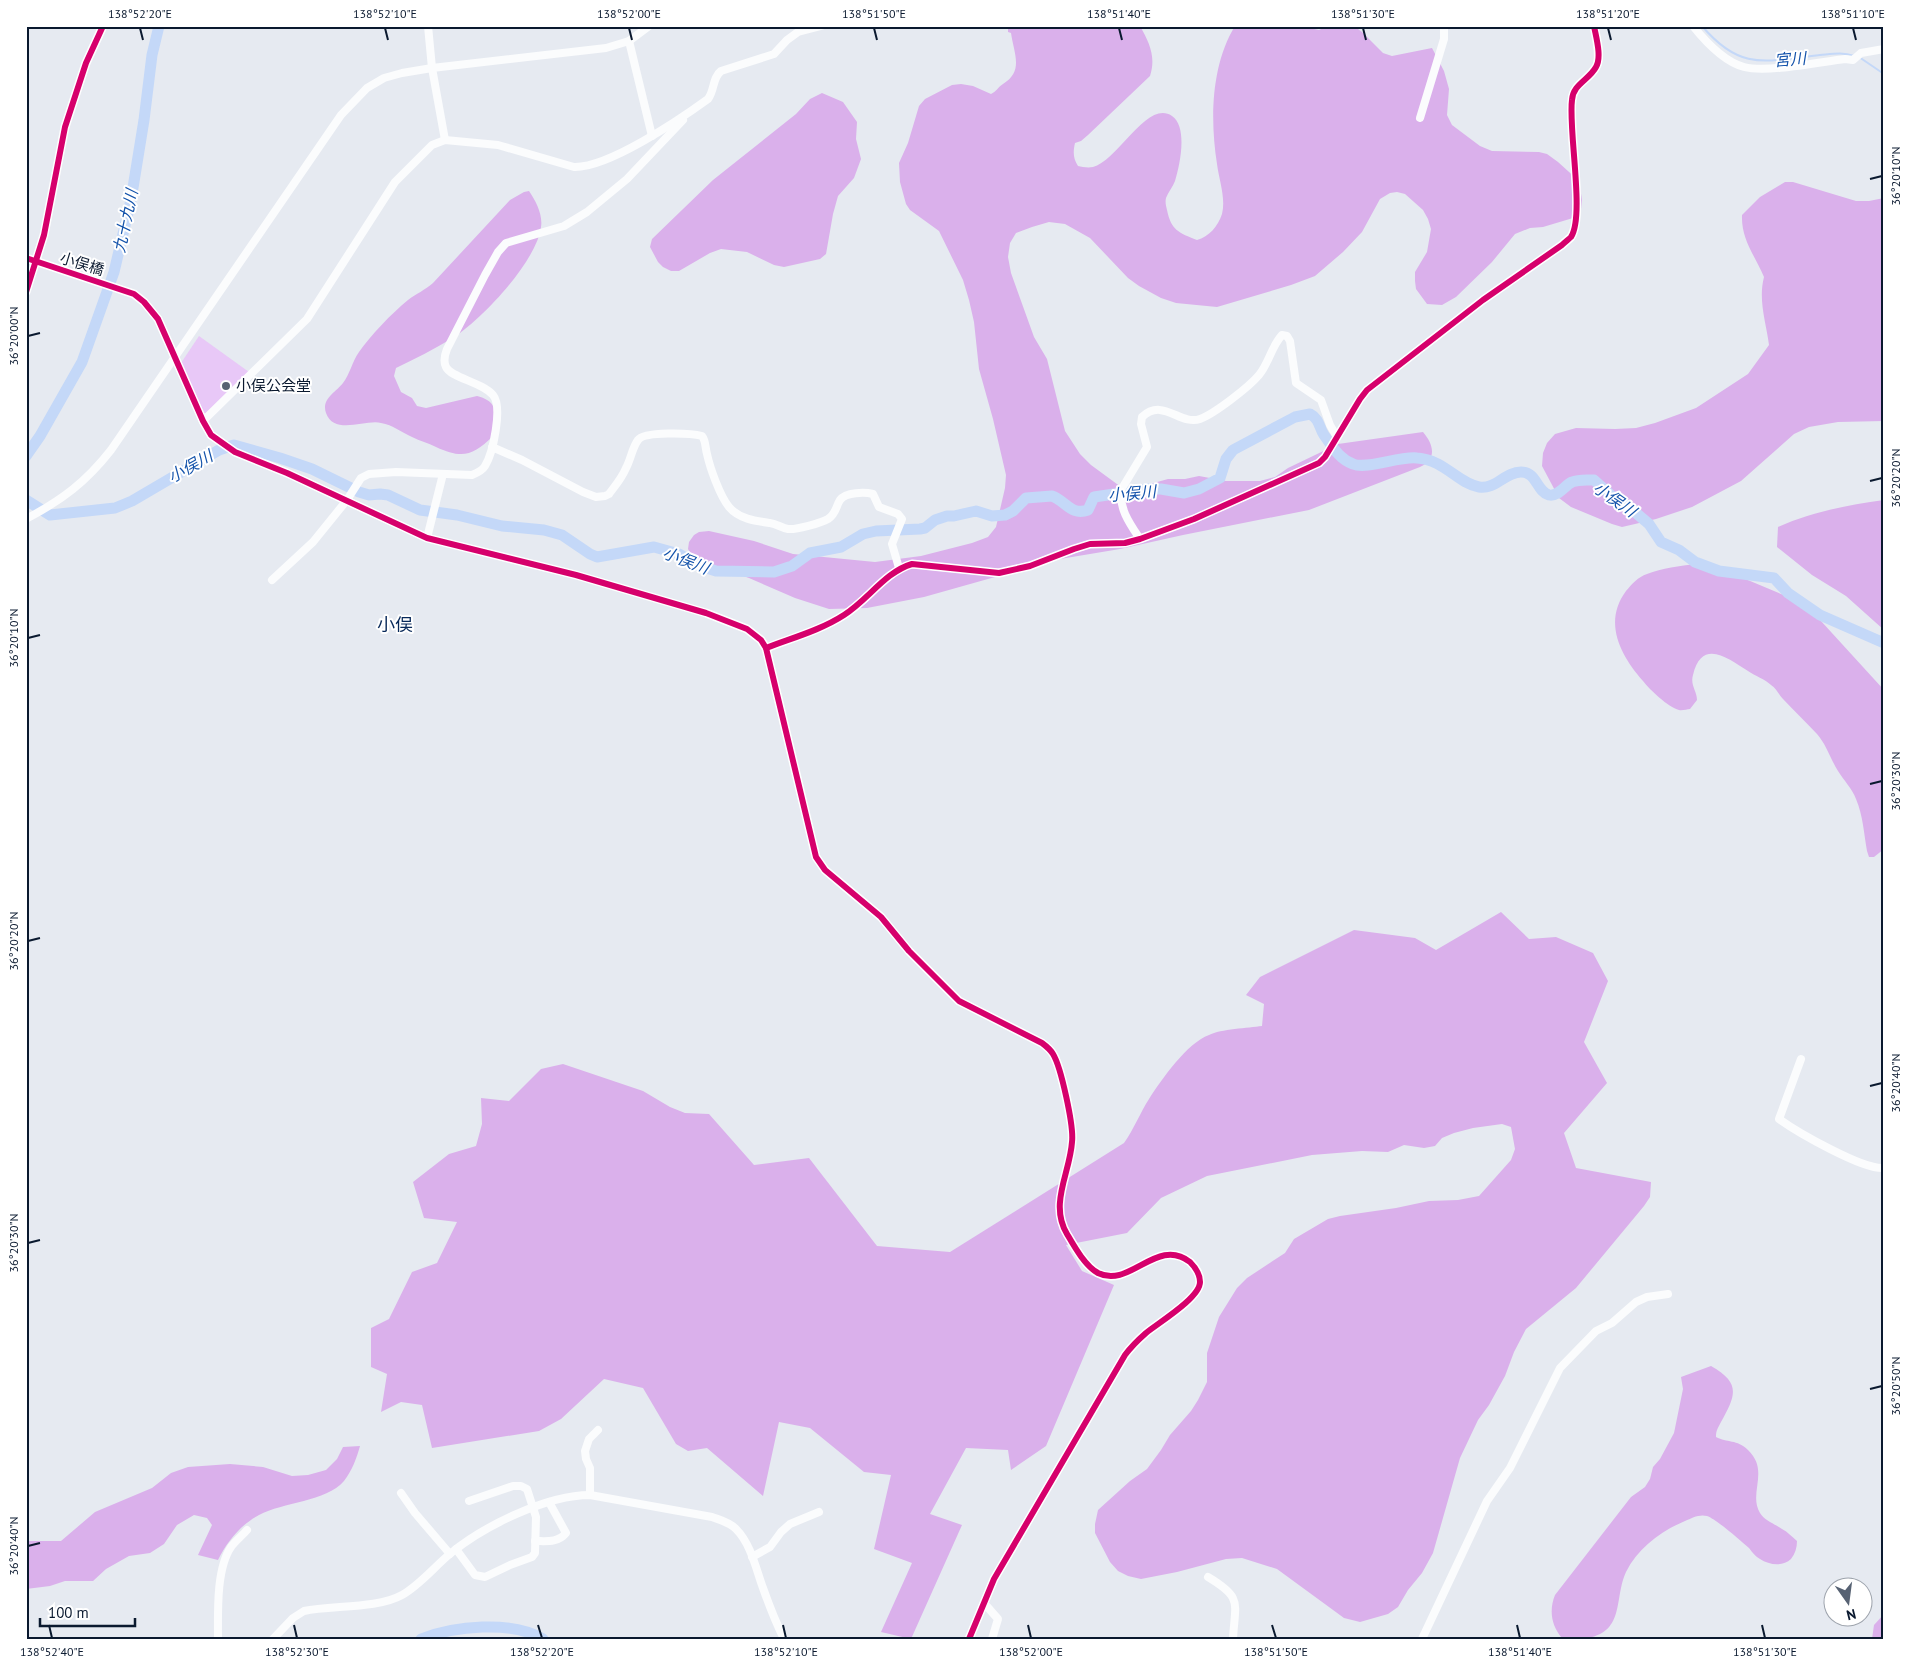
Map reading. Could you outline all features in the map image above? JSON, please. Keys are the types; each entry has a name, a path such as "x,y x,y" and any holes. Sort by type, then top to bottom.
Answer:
{"street":[{"path":"428,26 432,68 445,140"},
{"path":"26,519 50,506 81,484 97,468 341,115 367,88 384,78 402,73 589,50 629,41 649,26"},
{"path":"203,421 302,325 395,182 432,145 445,140 498,145 574,167 598,163 652,136 708,99 711,95 715,75 721,71 774,54 787,40 798,32 821,26"},
{"path":"1420,118 1444,39 1444,26"},
{"path":"766,648 845,615 868,597 899,568 912,564 999,573 1030,566 1074,548 1090,544 1140,539 1194,519 1319,463 1325,457 1360,399 1383,376 1483,300 1562,245 1571,236 1575,214 1576,187 1572,100 1578,85 1597,67 1599,58 1594,26"},
{"path":"1693,26 1732,63 1754,69 1854,59 1861,53 1884,50"},
{"path":"629,41 652,136"},
{"path":"272,580 312,542 347,500 361,478 369,474 386,472 472,475 478,473 484,467 492,447 497,409 495,397 478,384 447,370 444,355 498,252 506,243 514,239 564,226 587,212 627,179 689,113"},
{"name":"小俣橋","path":"26,258 39,264 134,294 152,310 203,421 214,438 235,452 347,500"},
{"path":"1140,539 1127,518 1120,498 1120,490 1147,447 1141,424 1142,417 1156,410 1165,410 1193,421 1205,417 1259,375 1272,348 1282,335 1285,334 1290,341 1296,383 1321,400 1330,425 1337,437"},
{"path":"492,447 596,497 609,494 627,468 638,439 642,436 665,434 702,436 714,474 726,503 734,511 752,521 775,524 792,529 822,522 829,518 836,510 841,498 846,495 867,492 873,494 881,508 898,514 902,519 892,544 899,568"},
{"path":"427,538 443,474"},
{"path":"347,500 427,538 518,562 576,574 706,613 747,630 761,640 766,648 816,857 820,864 881,917 909,951 959,1001 1042,1043 1053,1054 1070,1115 1072,1130 1072,1142 1059,1204 1060,1222 1068,1236 1086,1262 1098,1273 1105,1275 1125,1273 1162,1255 1176,1254 1194,1266 1200,1281 1197,1291 1187,1302 1144,1335 1125,1355 1007,1556 984,1603 970,1639"},
{"path":"1801,1059 1779,1119 1794,1130 1863,1164 1884,1168"},
{"path":"1422,1639 1487,1501 1510,1468 1560,1368 1596,1331 1612,1323 1636,1302 1648,1297 1668,1294"},
{"path":"590,1495 590,1468 585,1451 589,1439 598,1430"},
{"path":"401,1493 415,1513 475,1575 485,1577 510,1564 532,1557 535,1553 536,1516 527,1489 521,1486 513,1486 469,1501"},
{"path":"273,1639 293,1618 304,1611 383,1602 401,1596 453,1552 481,1532 532,1508 573,1495 590,1495 712,1517 727,1522 736,1529 744,1540 784,1639"},
{"path":"535,1540 552,1542 562,1538 566,1533 548,1502"},
{"path":"752,1558 770,1547 781,1532 790,1524 818,1512"},
{"path":"218,1639 223,1562 231,1547 247,1530"},
{"path":"1208,1577 1223,1586 1233,1596 1236,1605 1232,1639"},
{"path":"984,1603 998,1618 992,1639"}],"shaded area":[{"path":"1008,26 1140,26 1151,51 1152,69 1150,76 1088,135 1075,143 1074,158 1078,166 1093,167 1103,162 1132,133 1153,116 1162,113 1172,116 1177,121 1180,129 1181,147 1179,166 1175,181 1166,198 1166,207 1171,222 1177,230 1197,240 1212,230 1222,214 1223,195 1213,129 1214,93 1221,58 1235,26 1300,26 1319,30 1328,26 1354,26 1383,53 1392,56 1432,48 1444,71 1449,89 1447,115 1452,125 1480,146 1492,151 1539,152 1547,154 1579,181 1582,200 1581,209 1573,218 1543,227 1530,228 1515,234 1492,262 1456,297 1442,305 1427,304 1416,289 1415,272 1427,252 1431,229 1428,219 1423,210 1405,194 1397,192 1390,193 1380,199 1362,232 1343,252 1315,276 1217,307 1176,303 1161,298 1139,286 1128,278 1090,238 1065,224 1049,222 1016,233 1010,243 1008,257 1011,273 1034,337 1047,359 1065,431 1080,454 1091,465 1121,487 1132,489 1168,479 1185,479 1199,476 1226,481 1260,481 1275,477 1288,468 1338,444 1423,432 1430,442 1432,451 1429,460 1420,467 1309,510 1120,549 1054,560 1027,571 995,577 924,597 867,608 829,609 702,562 692,556 688,549 689,542 699,532 709,531 754,541 793,554 875,562 921,556 972,543 988,537 996,527 1006,475 979,369 974,322 969,300 963,280 939,231 910,210 906,204 900,182 899,163 908,143 919,106 925,99 952,85 961,84 973,86 991,94 1014,74 1016,61"},
{"path":"822,93 843,102 857,122 856,139 861,159 854,178 838,196 826,254 820,259 784,267 774,265 747,252 721,249 710,253 679,271 671,271 663,267 650,247 652,239 713,180 796,114 810,99"},
{"path":"1785,182 1793,182 1856,201 1884,198 1884,421 1838,422 1809,427 1794,434 1741,481 1692,507 1656,519 1622,527 1571,507 1559,498 1542,466 1543,453 1547,443 1555,434 1576,428 1636,428 1696,408 1748,374 1769,345 1762,303 1764,277 1746,240 1742,215 1760,197"},
{"path":"529,191 538,208 541,227 537,241 518,273 491,305 463,331 396,368 394,376 401,392 412,398 417,406 426,408 477,396 490,402 496,417 493,436 479,448 467,454 460,454 445,451 385,424 375,422 343,425 336,424 330,420 325,408 327,400 343,383 359,352 375,332 408,300 433,283 510,200"},
{"path":"199,336 249,372 206,413 204,413 181,363"},
{"path":"1884,500 1884,630 1846,596 1812,575 1777,547 1778,527 1803,517 1830,510"},
{"path":"1696,564 1743,578 1793,599 1821,621 1884,690 1884,849 1874,857 1869,857 1867,851 1862,818 1854,795 1838,771 1823,742 1769,683 1725,657 1709,654 1697,663 1693,675 1692,682 1697,700 1690,709 1680,710 1665,702 1646,685 1627,660 1617,638 1615,626 1619,603 1626,591 1644,575 1665,569"},
{"path":"1501,912 1529,939 1556,937 1593,953 1608,981 1584,1042 1607,1083 1564,1133 1576,1168 1651,1182 1650,1197 1576,1288 1526,1329 1514,1352 1505,1376 1489,1405 1478,1420 1460,1458 1433,1553 1422,1573 1408,1590 1398,1607 1388,1614 1360,1622 1344,1618 1277,1569 1242,1558 1226,1559 1141,1579 1128,1576 1118,1571 1110,1562 1095,1533 1098,1510 1130,1481 1147,1469 1170,1435 1191,1411 1207,1382 1207,1353 1219,1317 1237,1288 1247,1278 1285,1253 1294,1239 1328,1219 1429,1201 1458,1200 1479,1196 1511,1160 1515,1149 1511,1127 1502,1124 1454,1133 1442,1138 1435,1146 1424,1148 1404,1145 1388,1152 1362,1151 1312,1155 1207,1176 1161,1198 1127,1233 1066,1245 1082,1271 1114,1285 1046,1446 1011,1470 1008,1450 966,1448 930,1514 962,1525 911,1639 881,1632 912,1563 874,1549 891,1475 864,1472 810,1428 779,1422 763,1496 707,1448 688,1451 676,1444 643,1388 604,1379 561,1419 539,1431 432,1448 422,1405 401,1402 381,1412 387,1374 371,1367 371,1328 389,1319 412,1272 437,1263 457,1222 424,1218 413,1182 449,1154 476,1146 482,1124 481,1098 509,1101 541,1069 563,1064 643,1091 670,1107 685,1113 709,1114 754,1165 809,1158 877,1246 950,1252 1124,1143 1161,1082 1184,1053 1201,1039 1220,1031 1262,1026 1264,1004 1246,995 1260,977 1354,930 1415,938 1436,950"},
{"path":"1711,1366 1727,1378 1733,1390 1730,1404 1717,1429 1716,1437 1740,1444 1754,1458 1758,1474 1756,1498 1760,1513 1797,1541 1794,1555 1788,1562 1768,1563 1757,1557 1740,1540 1711,1518 1698,1516 1676,1525 1659,1535 1637,1555 1622,1582 1616,1612 1608,1628 1600,1634 1585,1639 1562,1638 1555,1628 1552,1617 1555,1595 1631,1497 1645,1487 1650,1479 1653,1467 1660,1459 1674,1433 1683,1389 1681,1377"},
{"path":"360,1446 349,1473 336,1488 316,1498 280,1507 252,1519 235,1534 218,1560 198,1555 212,1525 207,1518 194,1515 177,1525 164,1544 150,1553 129,1556 106,1569 93,1581 65,1581 50,1586 26,1589 26,1541 61,1541 95,1512 152,1488 171,1473 188,1467 230,1464 263,1467 292,1476 308,1475 326,1470 337,1459 343,1447"},
{"path":"1884,1614 1884,1639 1872,1639 1874,1625"}],"waterway":[{"name":"九十九川","path":"26,456 40,436 82,362 114,272 131,200 152,55 159,26"},
{"name":"宮川","path":"1702,26 1729,51 1755,60 1769,61 1837,54 1854,56"},
{"name":"宮川","path":"1859,57 1884,74"},
{"name":"小俣川","path":"26,500 50,515 115,508 132,501 219,450 234,445 312,469 359,492 369,495 388,495 420,510 457,515 502,526 544,530 562,535 597,557 654,547 679,554 697,565 716,571 774,572 792,566 810,553 841,547 863,534 876,531 925,528 935,520 976,511 992,516 1005,515 1013,511 1026,498 1052,496 1073,510 1082,511 1088,510 1094,497 1148,489 1184,493 1199,489 1220,478 1226,459 1233,450 1295,417 1310,414 1316,418 1324,435 1337,452 1353,464 1366,465 1417,458 1435,463 1471,485 1479,487 1490,486 1510,475 1521,472 1530,475 1541,490 1549,495 1561,491 1575,481 1594,480 1649,524 1661,542 1679,550 1695,562 1719,571 1774,578 1788,593 1820,615 1884,643"},
{"path":"421,1639 449,1631 482,1627 515,1629 543,1639"}],"cycle path":[{"path":"26,292 44,235 65,127 86,63 103,26"},
{"path":"766,648 816,629 844,615 893,573 912,564 999,573 1030,566 1090,544 1125,543 1194,519 1319,463 1325,457 1367,390 1483,300 1571,237 1577,211 1571,113 1572,100 1575,90 1598,63 1598,47 1594,26"},
{"path":"26,258 134,294 144,302 158,319 211,435 235,452 287,473 427,538 576,575 706,613 747,629 761,640 766,648 816,857 825,870 881,917 909,951 959,1001 1042,1043 1052,1052 1063,1083 1072,1134 1070,1154 1060,1200 1060,1211 1062,1223 1076,1250 1093,1270 1110,1276 1132,1270 1155,1258 1166,1255 1178,1256 1192,1264 1200,1282 1198,1288 1186,1303 1146,1333 1125,1355 994,1579 969,1639"}],"place":[{"name":"小俣公会堂","path":"226,386"}],"district":[{"name":"小俣","path":"395,625"}]}
